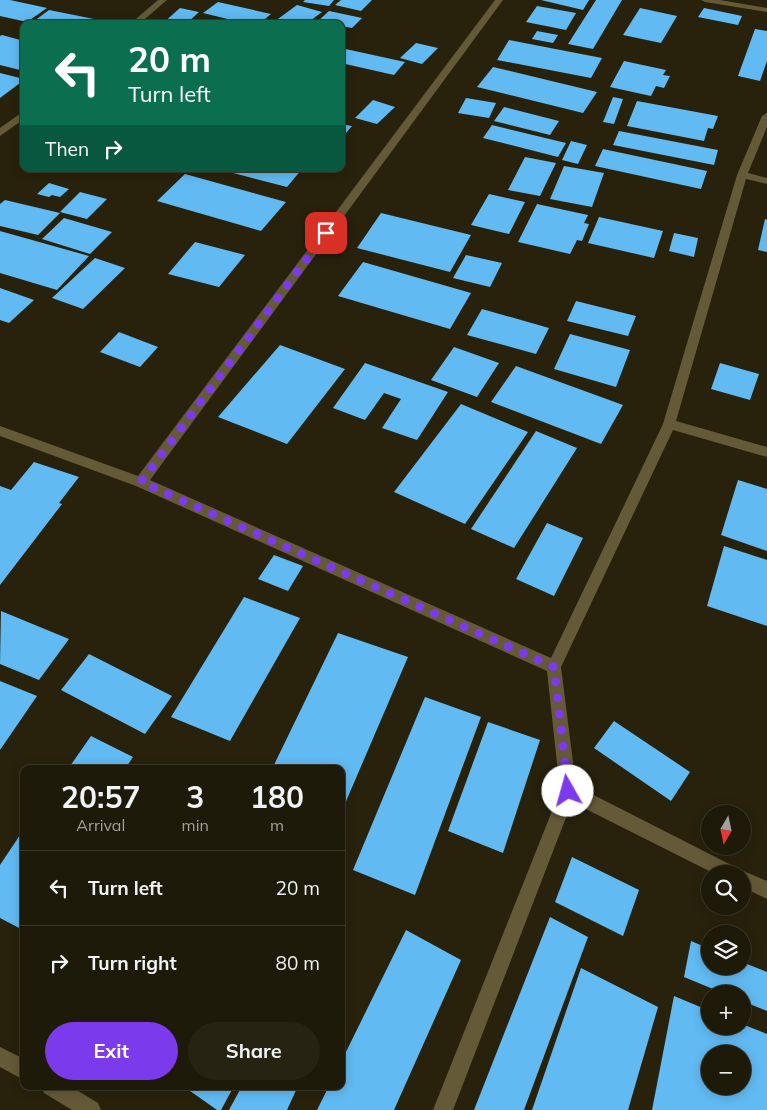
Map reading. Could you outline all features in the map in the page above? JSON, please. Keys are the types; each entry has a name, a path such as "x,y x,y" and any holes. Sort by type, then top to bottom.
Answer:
{"street":[{"path":"139,20 163,0"},
{"path":"141,482 499,0"},
{"path":"705,0 767,10"},
{"path":"442,1110 568,791 554,667 669,424 742,175 767,116"},
{"path":"0,133 20,117"},
{"path":"742,175 767,181"},
{"path":"669,424 767,452"},
{"path":"0,431 141,482 554,667"},
{"path":"568,791 716,865"},
{"path":"751,882 767,890"},
{"path":"0,1056 20,1068"},
{"path":"58,1090 91,1110"}],"building":[{"path":"0,0 10,0 47,8 30,20 20,20 0,16"},
{"path":"305,0 334,0 329,6 303,2"},
{"path":"341,0 372,0 361,11 335,5"},
{"path":"541,0 589,0 583,10"},
{"path":"596,0 622,0 593,49 568,44"},
{"path":"218,2 271,14 264,20 232,20 203,13"},
{"path":"297,5 322,12 311,20 276,20"},
{"path":"537,6 576,13 566,30 526,22"},
{"path":"180,8 199,12 190,20 166,20"},
{"path":"640,8 677,16 661,43 623,35"},
{"path":"704,8 742,16 738,25 698,17"},
{"path":"49,10 99,20 35,20"},
{"path":"329,11 362,18 352,28 345,27 345,20 319,20"},
{"path":"755,29 767,31 767,61 760,81 738,76"},
{"path":"537,31 558,35 553,43 532,39"},
{"path":"0,36 20,40 20,70 0,65"},
{"path":"509,40 602,58 591,78 497,60"},
{"path":"416,43 438,48 422,64 400,58"},
{"path":"345,49 405,62 394,75 345,64"},
{"path":"624,61 666,70 663,75 670,76 664,88 656,86 651,96 610,87"},
{"path":"493,67 597,92 583,113 477,87"},
{"path":"0,73 20,78 20,83 0,98"},
{"path":"613,97 623,99 614,124 603,122"},
{"path":"466,98 496,103 489,118 458,113"},
{"path":"373,100 395,107 377,124 355,118"},
{"path":"637,101 718,116 713,129 708,128 704,141 627,126"},
{"path":"504,107 559,121 550,135 494,121"},
{"path":"345,125 352,126 345,134"},
{"path":"492,125 566,143 558,157 483,138"},
{"path":"619,131 718,150 714,165 613,145"},
{"path":"571,141 587,145 578,164 562,160"},
{"path":"603,149 707,171 701,189 595,166"},
{"path":"525,157 556,163 540,196 508,190"},
{"path":"564,166 604,173 592,207 550,199"},
{"path":"230,172 300,172 287,187"},
{"path":"185,174 286,202 261,231 157,201"},
{"path":"49,183 69,189 60,197 37,194"},
{"path":"80,192 107,199 87,219 60,212"},
{"path":"489,194 525,202 509,234 471,225"},
{"path":"5,200 60,213 38,235 0,226 0,204"},
{"path":"537,204 588,215 584,223 589,224 582,241 577,240 570,254 518,242"},
{"path":"381,213 471,235 450,272 357,248"},
{"path":"599,217 663,231 654,258 588,243"},
{"path":"64,218 112,232 90,254 42,239"},
{"path":"765,219 767,220 767,252 758,250"},
{"path":"0,231 89,256 57,290 0,273"},
{"path":"674,233 698,238 694,257 669,251"},
{"path":"195,242 245,255 219,287 168,274"},
{"path":"466,255 502,263 490,287 453,278"},
{"path":"95,258 125,268 83,309 52,298"},
{"path":"363,262 471,293 450,329 338,296"},
{"path":"0,288 34,300 9,323 0,320"},
{"path":"576,301 636,316 628,336 567,321"},
{"path":"482,309 549,328 536,354 467,335"},
{"path":"119,332 158,347 140,367 100,352"},
{"path":"570,334 630,350 616,387 554,369"},
{"path":"280,345 345,369 287,444 218,417"},
{"path":"454,347 499,363 477,397 431,380"},
{"path":"365,363 448,392 417,440 382,428 401,399 384,393 365,420 333,408"},
{"path":"720,363 759,374 750,400 711,389"},
{"path":"516,366 623,405 601,444 491,402"},
{"path":"461,404 528,432 465,524 394,492"},
{"path":"536,431 577,448 514,548 471,529"},
{"path":"34,462 79,477 59,503 62,504 0,585 0,486 11,490"},
{"path":"738,480 767,489 767,551 721,535"},
{"path":"547,523 583,538 554,596 516,579"},
{"path":"724,546 767,560 767,626 707,606"},
{"path":"274,555 303,566 288,591 258,579"},
{"path":"244,597 300,618 230,741 171,717"},
{"path":"1,611 69,639 39,680 0,664"},
{"path":"338,633 408,657 345,804 345,765 274,765"},
{"path":"89,654 172,696 145,734 61,690"},
{"path":"0,681 37,696 0,750"},
{"path":"425,697 481,717 415,895 353,870"},
{"path":"614,721 690,772 671,801 594,748"},
{"path":"488,722 540,740 503,853 448,831"},
{"path":"91,736 133,757 128,765 71,765"},
{"path":"20,835 20,928 0,918 0,865"},
{"path":"572,857 639,890 623,936 555,902"},
{"path":"550,917 588,937 524,1110 474,1110"},
{"path":"406,930 461,960 394,1110 317,1110 327,1090 345,1090 345,1054"},
{"path":"691,941 701,945 701,975 751,975 751,966 767,972 767,1011 751,1005 751,985 703,985 684,977"},
{"path":"581,968 658,1007 628,1110 532,1110"},
{"path":"674,996 701,1007 701,1035 751,1035 751,1028 767,1034 767,1110 652,1110"},
{"path":"189,1090 232,1090 221,1110 217,1110"},
{"path":"240,1090 296,1090 287,1110 229,1110"}],"route":[{"path":"326,233 141,482 554,667 568,791"}]}
